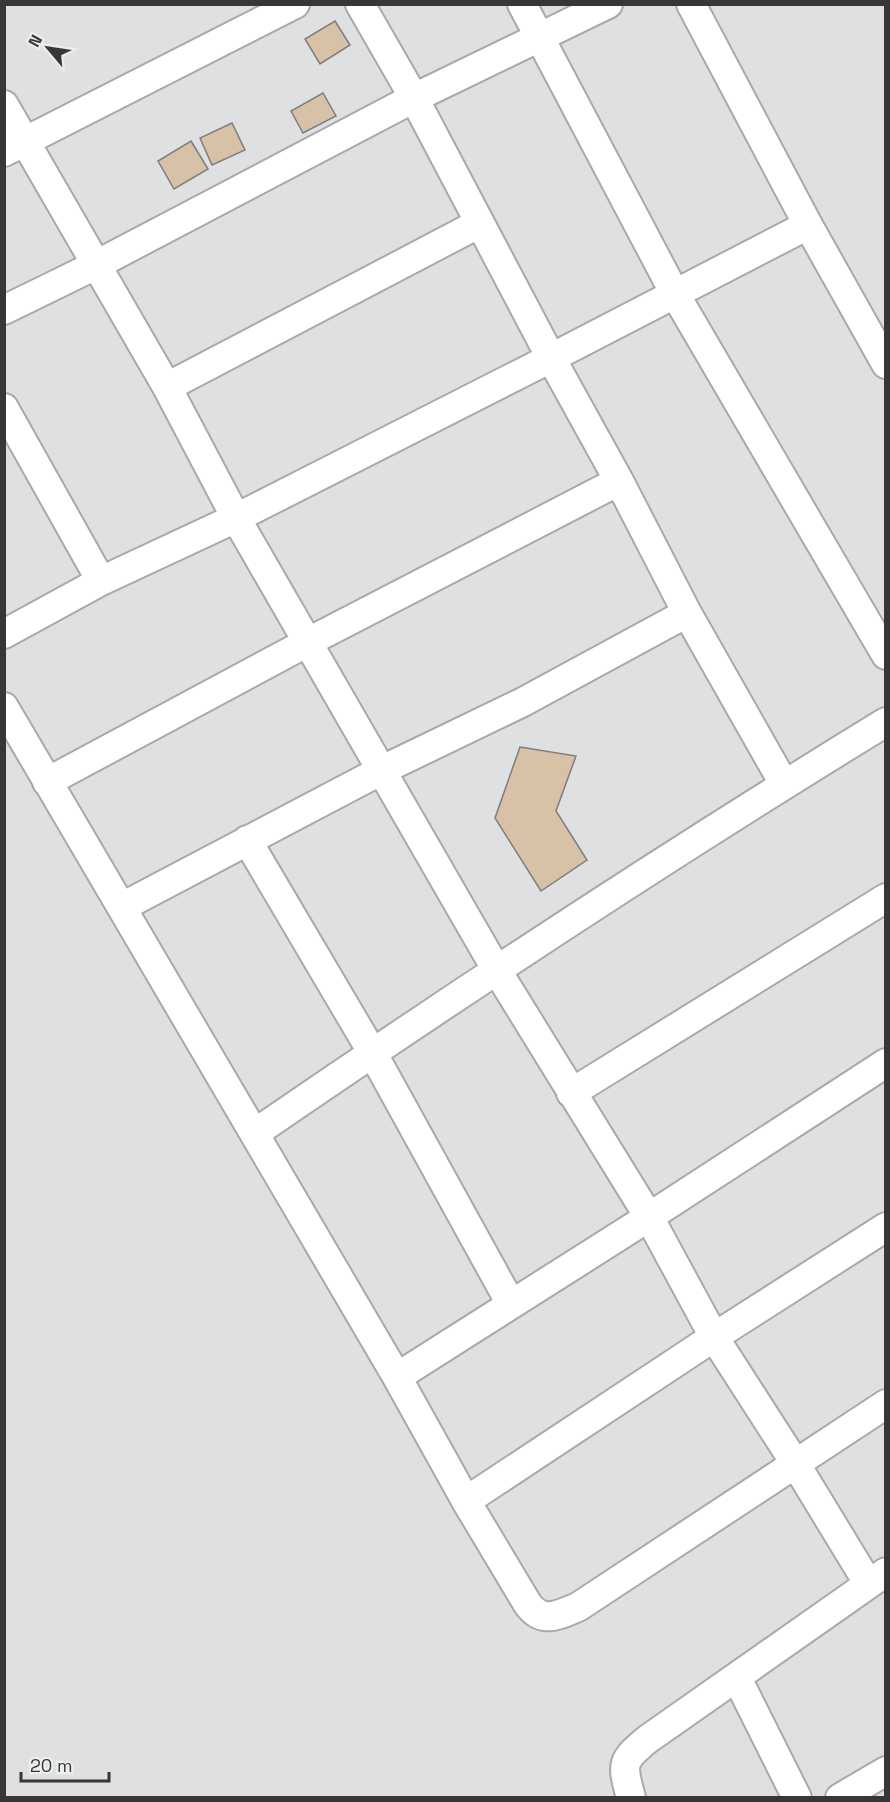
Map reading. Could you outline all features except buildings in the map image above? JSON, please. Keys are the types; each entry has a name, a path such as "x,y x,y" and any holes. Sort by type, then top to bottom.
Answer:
{"street":[{"path":"15,146 296,4"},
{"path":"360,4 414,98 687,613 784,784"},
{"path":"522,4 675,294 885,655"},
{"path":"4,310 414,98 608,4"},
{"path":"691,4 808,225 885,364"},
{"path":"4,105 15,146 96,264 167,387 236,518 380,771 496,969 649,1217 714,1337 795,1463 877,1577 629,1754 625,1773 631,1797"},
{"path":"167,387 480,223"},
{"path":"4,634 100,581 236,518 808,225"},
{"path":"4,408 100,581"},
{"path":"47,782 308,642 619,481"},
{"path":"122,907 380,771 523,702 687,613"},
{"path":"4,707 397,1377 466,1501 529,1606 541,1616 548,1617 578,1607 611,1587 885,1404"},
{"path":"255,1133 496,969 885,722"},
{"path":"247,840 372,1052 512,1304"},
{"path":"571,1093 885,898"},
{"path":"397,1377 649,1217 885,1063"},
{"path":"466,1501 885,1227"},
{"path":"737,1678 797,1797"},
{"path":"840,1797 885,1772"}]}
